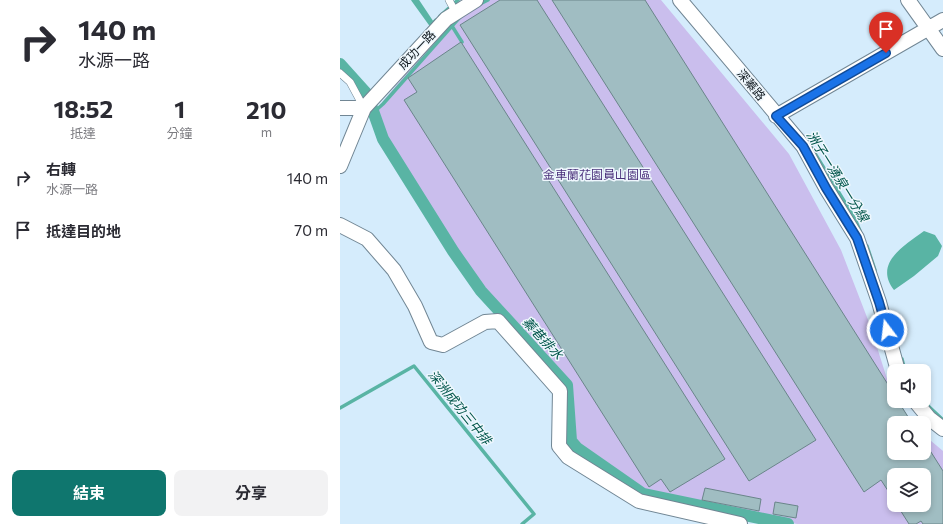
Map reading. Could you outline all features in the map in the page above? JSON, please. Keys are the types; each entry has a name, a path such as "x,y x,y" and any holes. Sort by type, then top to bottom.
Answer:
{"street":[{"name":"成功一路","path":"340,166 367,104 446,19 476,0"},
{"name":"深蓁路","path":"680,0 776,116 803,146 826,188 857,238 879,302 896,364"},
{"path":"908,0 927,29 943,49"},
{"path":"776,116 943,20"},
{"path":"340,108 367,104"},
{"path":"340,225 367,239 394,270 415,306 431,342 443,345 485,322 498,321 560,391 559,446 568,457 640,501 740,524"},
{"path":"921,408 929,418 943,429"}],"lane":[{"path":"449,0 456,13"},
{"path":"340,73 350,82 367,104"}],"green space":[{"name":"金車蘭花園員山園區","path":"489,0 661,0 789,154 841,250 870,325 887,379 887,408 902,408 907,416 887,416 887,460 931,460 931,441 943,451 943,524 797,524 644,490 574,440 573,389 467,269 385,141 378,107 453,18"}],"shaded area":[{"path":"924,231 935,235 942,246 938,256 894,290 888,280 887,271 889,263 908,242"}],"building":[{"path":"500,0 537,0 816,440 749,481 460,25"},
{"path":"552,0 645,0 887,383 887,408 902,408 908,416 887,416 887,460 931,460 931,452 943,471 943,524 923,524 921,521 916,524 909,524 901,512 931,512 931,468 887,468 887,489 881,480 864,492"},
{"path":"461,42 725,459 670,492 661,479 649,487 404,100 417,92 408,78"},
{"path":"705,488 761,499 759,511 702,500"},
{"path":"775,502 798,506 796,518 773,514"}],"waterway":[{"path":"413,0 431,25 436,20"},
{"path":"417,0 433,24"},
{"path":"440,16 458,0"},
{"path":"478,5 488,0"},
{"path":"452,26 461,16"},
{"path":"374,112 383,104 452,26 462,42"},
{"name":"蓁巷排水","path":"340,64 367,94 383,139 453,251 481,291 567,385 571,441 577,448 643,494 788,524"},
{"name":"洲子一湧泉一分線","path":"808,142 855,219 860,231"},
{"name":"洲子一湧泉一分線","path":"867,246 875,270"},
{"name":"洲子一湧泉一分線","path":"902,359 903,364"},
{"name":"深洲成功三中排","path":"340,408 414,366 534,514 522,524"},
{"name":"洲子一湧泉一分線","path":"930,408 943,420"}],"route":[{"path":"886,53 776,116 803,146 826,188 857,238 887,330"}]}
